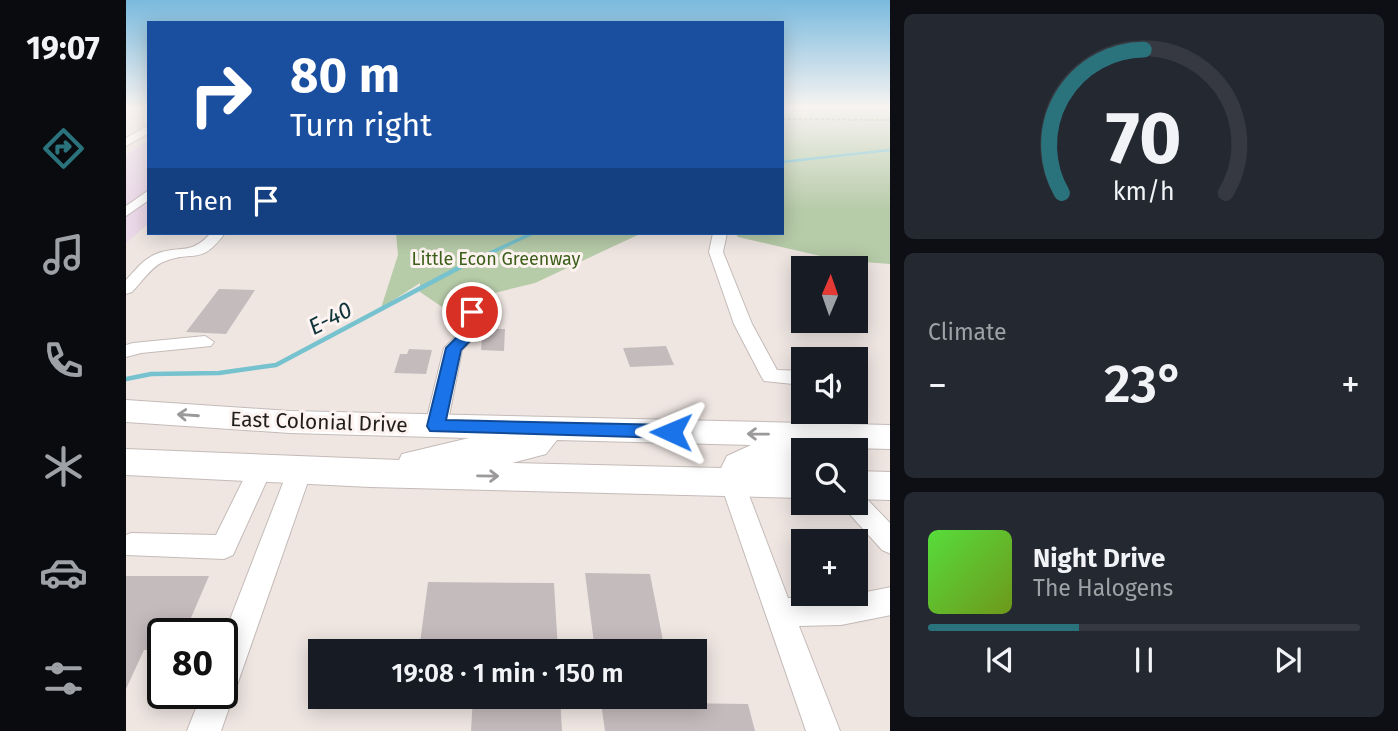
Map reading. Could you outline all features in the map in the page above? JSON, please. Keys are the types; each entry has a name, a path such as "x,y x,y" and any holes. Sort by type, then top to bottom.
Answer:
{"highway":[{"name":"East Colonial Drive","path":"126,411 290,422 547,429 835,432 883,437"},
{"path":"370,472 475,450 511,451 530,448 542,441 547,429"},
{"path":"732,482 739,465 755,457 791,458"},
{"path":"126,462 260,469 791,484"},
{"path":"868,485 890,486"}],"street":[{"path":"126,212 147,196"},
{"path":"126,289 152,262 162,257 203,250 216,235"},
{"path":"720,235 716,252 743,324 771,376 791,377"},
{"path":"436,426 453,348 467,336 472,312"},
{"path":"126,351 140,347 205,342"},
{"path":"131,545 224,547 260,469"},
{"path":"238,638 300,470"},
{"path":"732,482 823,731"},
{"path":"865,515 890,541"},
{"path":"780,612 841,611 890,601"},
{"path":"204,731 212,709"}],"shaded area":[{"path":"147,142 147,225 126,243 126,155"}],"green space":[{"path":"784,142 890,142 890,264 868,262 868,256 821,256 736,235 784,235"},
{"name":"Little Econ Greenway","path":"396,235 638,235 535,283 482,296 451,313 420,292 420,283 381,308 398,255"}],"building":[{"path":"219,289 255,290 226,334 186,332"},
{"path":"483,329 505,329 504,351 481,350"},
{"path":"666,346 674,365 630,367 623,348"},
{"path":"409,349 432,350 426,374 394,373 400,354 407,354"},
{"path":"585,573 650,574 663,639 593,639"},
{"path":"126,576 209,576 191,618 147,618 147,650 144,650 126,689"},
{"path":"428,582 554,583 557,639 421,639"},
{"path":"707,703 748,704 755,731 605,731 602,709 707,709"},
{"path":"472,709 561,709 562,731 471,731"}],"waterway":[{"name":"E-40","path":"784,162 890,150"},
{"name":"E-40","path":"462,266 529,235"},
{"name":"E-40","path":"126,379 151,374 219,373 276,365 462,266"}],"route":[{"path":"472,312 467,336 453,348 436,426 671,432"}]}
